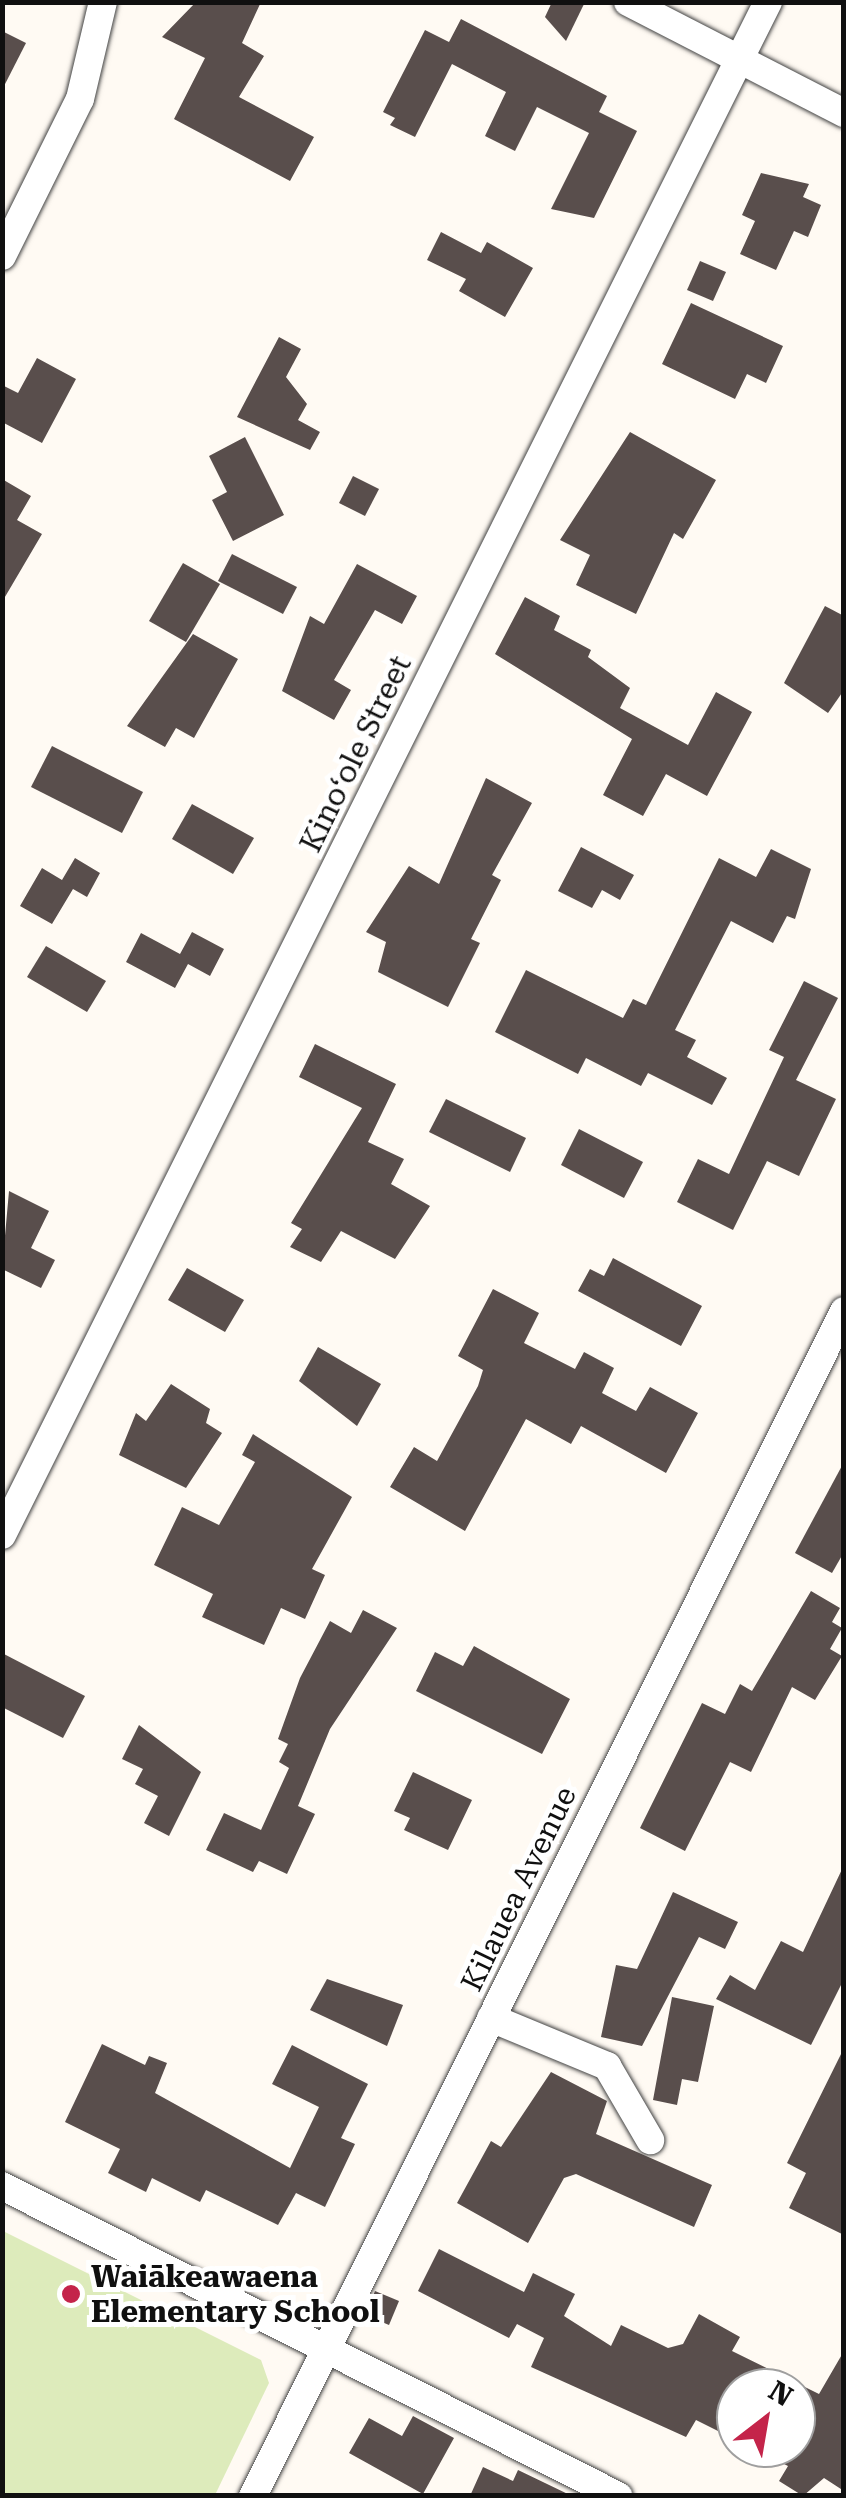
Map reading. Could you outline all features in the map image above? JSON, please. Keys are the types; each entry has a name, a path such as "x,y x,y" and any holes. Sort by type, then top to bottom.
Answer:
{"street":[{"path":"2,256 80,98 103,2"},
{"path":"628,2 844,113"},
{"name":"Kinoʻole Street","path":"2,1535 768,2"},
{"name":"Kilauea Avenue","path":"253,2496 844,1310"},
{"path":"491,2018 608,2066 650,2140"},
{"path":"2,2186 618,2496"}],"green space":[{"name":"Waiākeawaena Elementary School","path":"3,2231 261,2360 269,2383 215,2495 3,2495"}],"building":[{"path":"196,2 261,2 242,43 264,56 239,97 314,137 290,181 174,119 205,58 162,37"},
{"path":"552,2 585,2 566,41 545,17"},
{"path":"461,19 607,96 599,112 637,131 594,218 551,209 589,133 537,107 515,151 485,136 506,92 452,64 415,137 390,125 395,118 383,112 425,30 449,42"},
{"path":"2,31 26,43 2,90"},
{"path":"761,173 809,184 803,197 821,205 808,237 794,231 776,270 740,254 755,221 742,215"},
{"path":"441,232 481,253 487,242 533,268 505,317 459,291 466,279 427,260"},
{"path":"700,261 726,272 713,301 687,290"},
{"path":"691,303 783,346 766,383 747,374 735,399 662,364"},
{"path":"279,337 301,349 286,377 307,404 298,420 320,432 310,450 237,417"},
{"path":"37,358 76,379 42,443 2,422 2,385 18,393"},
{"path":"630,432 716,480 683,539 674,533 636,614 576,585 590,555 560,540"},
{"path":"245,437 284,515 233,541 212,500 227,492 209,456"},
{"path":"353,476 379,489 365,516 339,503"},
{"path":"2,479 31,496 17,520 42,534 2,602"},
{"path":"232,554 297,587 283,614 218,581"},
{"path":"183,563 220,584 186,642 149,621"},
{"path":"357,564 417,596 402,624 375,610 334,680 351,690 334,720 282,691 310,616 324,624"},
{"path":"525,597 560,616 554,630 591,650 588,657 630,688 620,708 688,745 716,692 752,712 707,796 666,774 643,816 603,795 632,739 495,654"},
{"path":"825,606 844,616 844,690 828,713 784,683"},
{"path":"193,634 238,659 194,738 176,728 165,747 127,726"},
{"path":"52,746 143,792 122,833 31,787"},
{"path":"486,778 532,803 492,875 501,880 471,939 480,943 448,1007 378,972 386,942 366,932 409,866 439,884"},
{"path":"192,804 254,838 233,874 172,839"},
{"path":"581,847 634,875 620,900 602,890 592,908 558,891"},
{"path":"771,849 811,869 795,919 787,916 773,943 731,921 675,1030 696,1040 687,1057 727,1078 712,1105 648,1073 641,1086 586,1058 578,1074 495,1032 526,970 623,1018 633,999 646,1005 719,858 756,877"},
{"path":"75,858 100,873 87,897 73,889 52,924 20,906 42,868 62,880"},
{"path":"192,932 224,949 210,976 188,964 175,988 126,962 141,933 180,954"},
{"path":"46,946 106,981 87,1012 27,977"},
{"path":"804,981 838,998 796,1080 836,1099 799,1176 767,1161 733,1230 677,1202 698,1159 729,1174 784,1057 769,1050"},
{"path":"315,1044 396,1084 368,1142 404,1159 391,1184 430,1206 395,1259 341,1231 321,1262 290,1247 302,1229 291,1223 362,1108 299,1077"},
{"path":"446,1099 526,1138 510,1172 429,1132"},
{"path":"579,1129 643,1162 624,1198 561,1165"},
{"path":"9,1191 49,1211 31,1248 55,1260 41,1288 2,1269"},
{"path":"613,1258 702,1306 681,1346 578,1291 590,1269 604,1276"},
{"path":"187,1268 244,1300 225,1332 168,1300"},
{"path":"493,1289 539,1313 524,1343 575,1369 584,1352 614,1368 602,1393 636,1411 650,1387 698,1413 666,1473 581,1426 571,1444 526,1419 465,1531 390,1487 414,1447 437,1461 478,1386 483,1370 458,1356"},
{"path":"318,1347 381,1384 357,1426 299,1381"},
{"path":"171,1384 210,1409 206,1423 222,1433 186,1488 119,1455 136,1413 146,1421"},
{"path":"253,1434 352,1497 312,1569 325,1575 305,1619 281,1608 264,1645 202,1617 213,1594 154,1565 182,1507 219,1525 255,1462 242,1455"},
{"path":"844,1462 844,1552 832,1573 795,1553"},
{"path":"811,1591 840,1608 832,1622 842,1628 830,1649 842,1656 815,1700 792,1687 751,1772 730,1762 685,1851 640,1828 702,1703 725,1714 740,1684 752,1691"},
{"path":"363,1610 397,1628 330,1729 298,1806 315,1814 287,1874 259,1861 253,1872 206,1850 224,1813 261,1830 289,1768 279,1762 288,1744 278,1739 300,1678 330,1621 351,1633"},
{"path":"474,1646 570,1699 542,1754 416,1691 435,1652 463,1666"},
{"path":"2,1653 85,1696 63,1738 2,1707"},
{"path":"139,1725 201,1772 169,1836 144,1823 158,1796 135,1784 143,1769 122,1759"},
{"path":"413,1772 472,1800 448,1850 404,1830 410,1818 394,1811"},
{"path":"844,1865 844,1979 811,2045 716,1999 730,1975 755,1990 781,1941 803,1952"},
{"path":"673,1892 738,1922 725,1949 699,1937 642,2046 601,2037 616,1965 637,1969"},
{"path":"327,1979 403,2005 387,2046 310,2010"},
{"path":"672,1997 714,2006 698,2082 682,2079 677,2105 653,2100"},
{"path":"102,2044 145,2065 149,2056 167,2063 155,2093 290,2168 319,2107 272,2084 292,2045 368,2084 341,2138 355,2144 325,2207 296,2193 278,2225 206,2190 200,2202 152,2178 146,2192 108,2173 120,2149 65,2122"},
{"path":"844,2048 844,2235 789,2208 806,2173 787,2163"},
{"path":"551,2072 607,2101 596,2134 712,2185 694,2227 576,2174 564,2178 528,2243 457,2203 491,2141 501,2147"},
{"path":"439,2249 524,2292 533,2273 575,2294 564,2316 611,2346 621,2325 668,2348 683,2344 699,2314 740,2337 732,2351 766,2368 716,2368 716,2430 696,2420 686,2437 531,2367 544,2338 517,2324 509,2338 418,2291"},
{"path":"375,2291 399,2301 389,2325 365,2315"},
{"path":"844,2351 844,2491 824,2478 803,2496 779,2481 787,2468 816,2468 816,2393 819,2394"},
{"path":"413,2416 454,2438 423,2494 349,2453 369,2418 402,2436"},
{"path":"483,2467 513,2481 518,2470 572,2496 470,2496"}],"place":[{"name":"Waiākeawaena Elementary School","path":"71,2294"}]}
